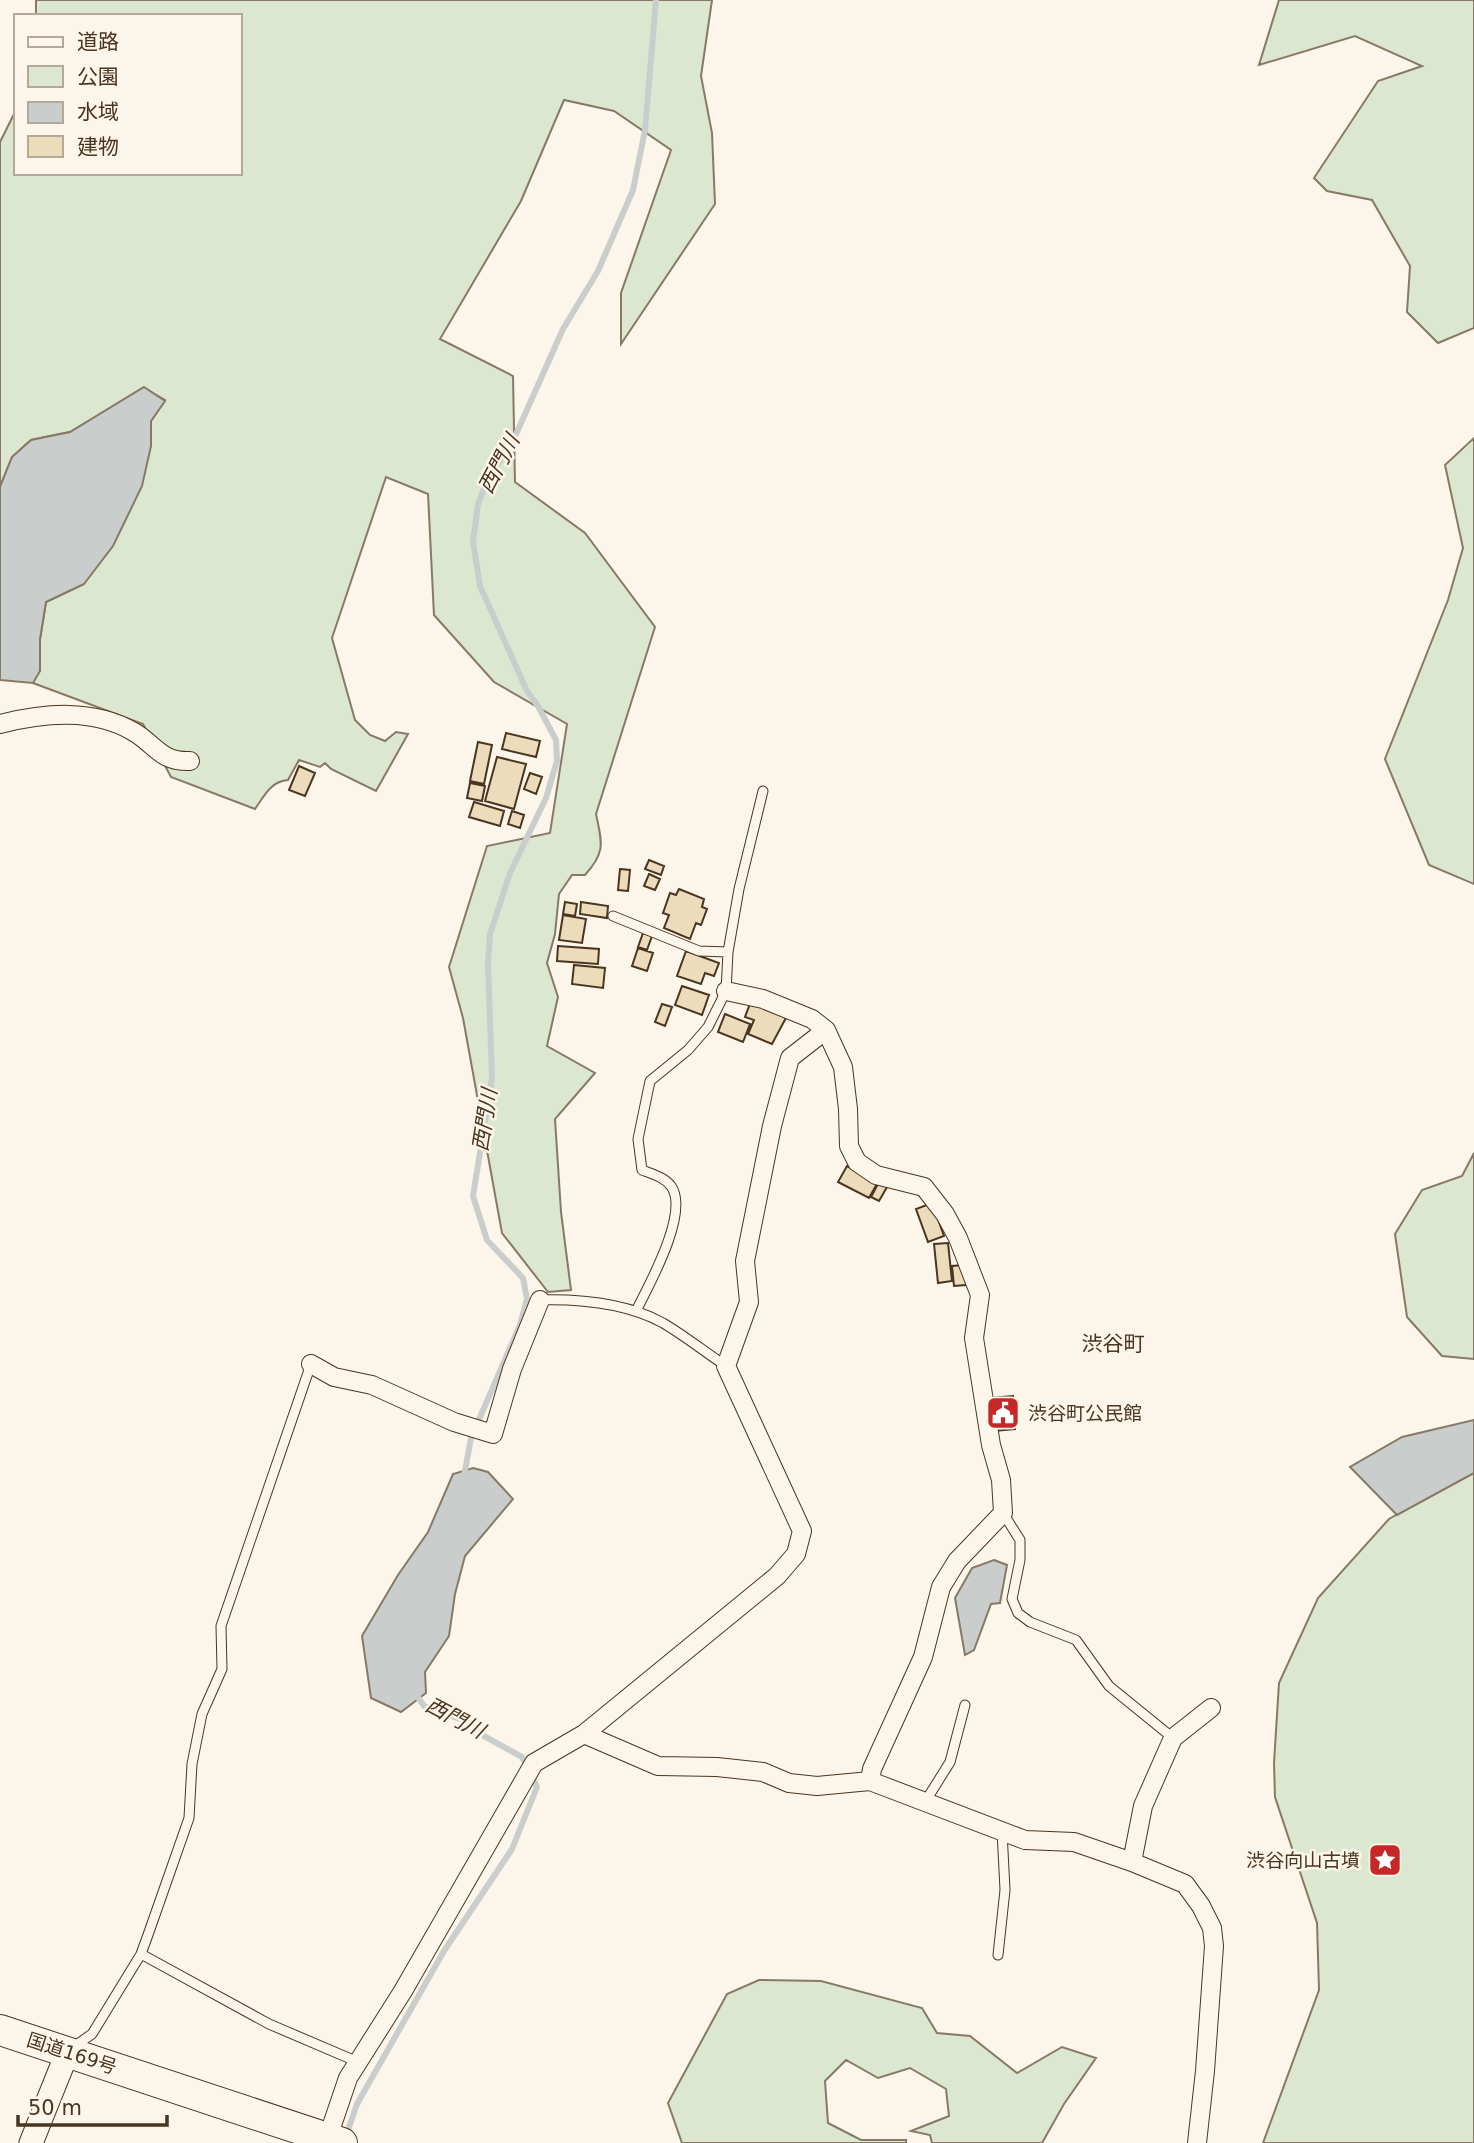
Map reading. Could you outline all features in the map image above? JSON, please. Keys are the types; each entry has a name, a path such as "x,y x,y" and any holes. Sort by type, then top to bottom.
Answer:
{"highway":[{"name":"国道169号","path":"0,2030 331,2141"}],"street":[{"path":"0,724 81,714 134,733 175,761 190,761"},
{"path":"726,991 763,999 812,1019 826,1030 843,1067 849,1146 857,1162 876,1175 924,1187 945,1214 980,1295 974,1339 991,1445 1001,1480 1003,1513 957,1561 941,1587 923,1657 872,1769 870,1781"},
{"path":"331,2141 348,2078 403,1991 534,1763 584,1734 777,1576 796,1554 802,1531 726,1366 749,1302 745,1261 772,1126 790,1058 826,1030"},
{"path":"311,1364 334,1377 372,1385 454,1422 468,1424 494,1434 512,1369 540,1300"},
{"path":"1132,1862 1143,1806 1172,1738 1211,1708"},
{"path":"584,1734 658,1766 717,1767 763,1772 789,1783 817,1786 870,1781 1025,1840 1074,1842 1185,1884 1201,1906 1212,1928 1214,1947 1196,2143"},
{"path":"31,2143 68,2051"}],"lane":[{"path":"636,1311 662,1257 677,1201 672,1188 662,1178 642,1170 638,1139 650,1081 688,1050 708,1027 726,991 728,952 739,889 763,791"},
{"path":"613,916 699,951 728,952"},
{"path":"540,1300 603,1303 636,1311 662,1323 726,1366"},
{"path":"68,2051 92,2034 141,1954 189,1818 192,1764 202,1714 222,1669 221,1626 311,1364"},
{"path":"1003,1513 1020,1541 1020,1560 1012,1599 1018,1613 1030,1622 1076,1640 1110,1686 1172,1738"},
{"path":"925,1802 950,1762 965,1705"},
{"path":"998,1955 1005,1890 1002,1831"},
{"path":"141,1954 269,2024 358,2062"}],"green space":[{"path":"36,0 712,0 701,76 712,133 715,204 621,344 621,293 671,150 614,111 564,100 521,201 440,339 513,376 515,482 585,533 655,627 596,814 601,847 592,867 585,875 572,875 559,894 555,934 547,963 558,997 547,1046 595,1073 555,1119 561,1212 571,1290 548,1292 502,1233 463,1018 449,967 487,846 550,833 567,724 494,682 434,615 428,494 386,477 332,638 355,720 370,735 385,741 396,732 408,734 376,791 331,769 325,763 320,767 299,760 288,780 272,786 255,809 171,777 143,724 33,683 46,602 84,584 151,446 151,421 165,400 144,388 70,432 31,440 12,457 0,487 0,142 14,114 14,175 242,175 242,14 36,14"},
{"path":"1279,0 1474,0 1474,328 1438,343 1407,312 1410,266 1372,200 1327,191 1314,178 1378,81 1422,66 1355,36 1259,65"},
{"path":"1474,438 1474,884 1429,865 1385,759 1448,600 1463,548 1445,465"},
{"path":"1474,1153 1474,1359 1442,1356 1407,1317 1395,1234 1422,1190 1462,1176"},
{"name":"渋谷向山古墳","path":"1469,1473 1474,1473 1474,2143 1263,2143 1319,1990 1317,1923 1275,1797 1274,1763 1279,1683 1318,1598 1389,1519"},
{"path":"759,1980 821,1981 922,2008 937,2033 970,2036 1017,2073 1062,2047 1096,2058 1064,2104 1042,2143 932,2143 930,2135 911,2131 949,2116 946,2089 910,2068 878,2078 846,2060 825,2081 828,2123 861,2140 906,2140 906,2143 682,2143 668,2103 727,1994"}],"water":[{"path":"144,387 165,401 151,421 151,446 142,486 113,546 84,584 46,602 40,639 40,671 33,683 0,680 0,487 12,457 31,440 70,432"},
{"path":"1474,1420 1474,1473 1397,1515 1350,1467 1402,1437"},
{"path":"473,1468 488,1472 513,1499 465,1556 455,1594 449,1636 425,1672 426,1693 401,1712 371,1698 362,1636 398,1575 428,1532 453,1474"},
{"path":"994,1560 1007,1565 1000,1603 991,1604 974,1650 965,1655 955,1598 972,1568"}],"building":[{"path":"506,733 540,741 536,757 502,749"},
{"path":"478,742 492,745 484,784 470,781"},
{"path":"497,757 526,764 514,809 485,801"},
{"path":"299,766 315,773 305,796 289,790"},
{"path":"530,773 542,777 536,794 524,789"},
{"path":"470,783 485,786 482,801 467,798"},
{"path":"474,802 504,811 500,826 469,817"},
{"path":"512,811 524,815 520,828 508,824"},
{"path":"649,860 664,866 661,875 645,869"},
{"path":"620,869 630,870 628,891 618,890"},
{"path":"649,874 660,879 655,890 644,886"},
{"path":"679,889 704,899 702,907 707,909 701,925 696,923 690,939 664,928 669,915 663,913 670,893 676,895"},
{"path":"565,902 577,904 575,916 563,914"},
{"path":"581,902 608,906 607,918 580,914"},
{"path":"563,915 586,919 582,943 559,940"},
{"path":"643,933 652,936 647,950 638,947"},
{"path":"558,946 599,949 598,964 557,961"},
{"path":"638,948 653,953 647,971 632,966"},
{"path":"686,951 719,963 714,976 705,973 701,984 677,976"},
{"path":"574,965 605,968 603,988 572,984"},
{"path":"682,986 709,995 702,1015 675,1005"},
{"path":"751,1001 787,1016 772,1044 748,1034 754,1020 745,1017"},
{"path":"662,1004 672,1007 665,1026 655,1022"},
{"path":"725,1014 750,1024 743,1042 718,1032"},
{"path":"847,1166 878,1182 869,1198 838,1182"},
{"path":"879,1182 887,1187 879,1201 871,1197"},
{"path":"932,1203 944,1236 928,1242 916,1209"},
{"path":"948,1243 952,1281 938,1283 934,1244"},
{"path":"964,1265 966,1285 954,1286 952,1266"},
{"name":"渋谷町公民館","path":"1013,1396 1015,1429 994,1431 991,1398"}],"waterway":[{"name":"西門川","path":"464,1476 471,1438 520,1325 527,1299 523,1278 487,1240 473,1196 492,1078 488,963 490,934 510,873 546,798 557,761 556,740 527,691 480,586 473,542 478,504 488,479 513,441 563,329 598,271 633,190 645,130 656,0"},
{"name":"西門川","path":"346,2136 357,2104 444,1951 512,1849 537,1787 522,1757 484,1736 468,1722 424,1706 415,1693"}],"place":[{"name":"渋谷町公民館","path":"1003,1413"},
{"name":"渋谷向山古墳","path":"1385,1860"}],"district":[{"name":"渋谷町","path":"1113,1344"}]}
